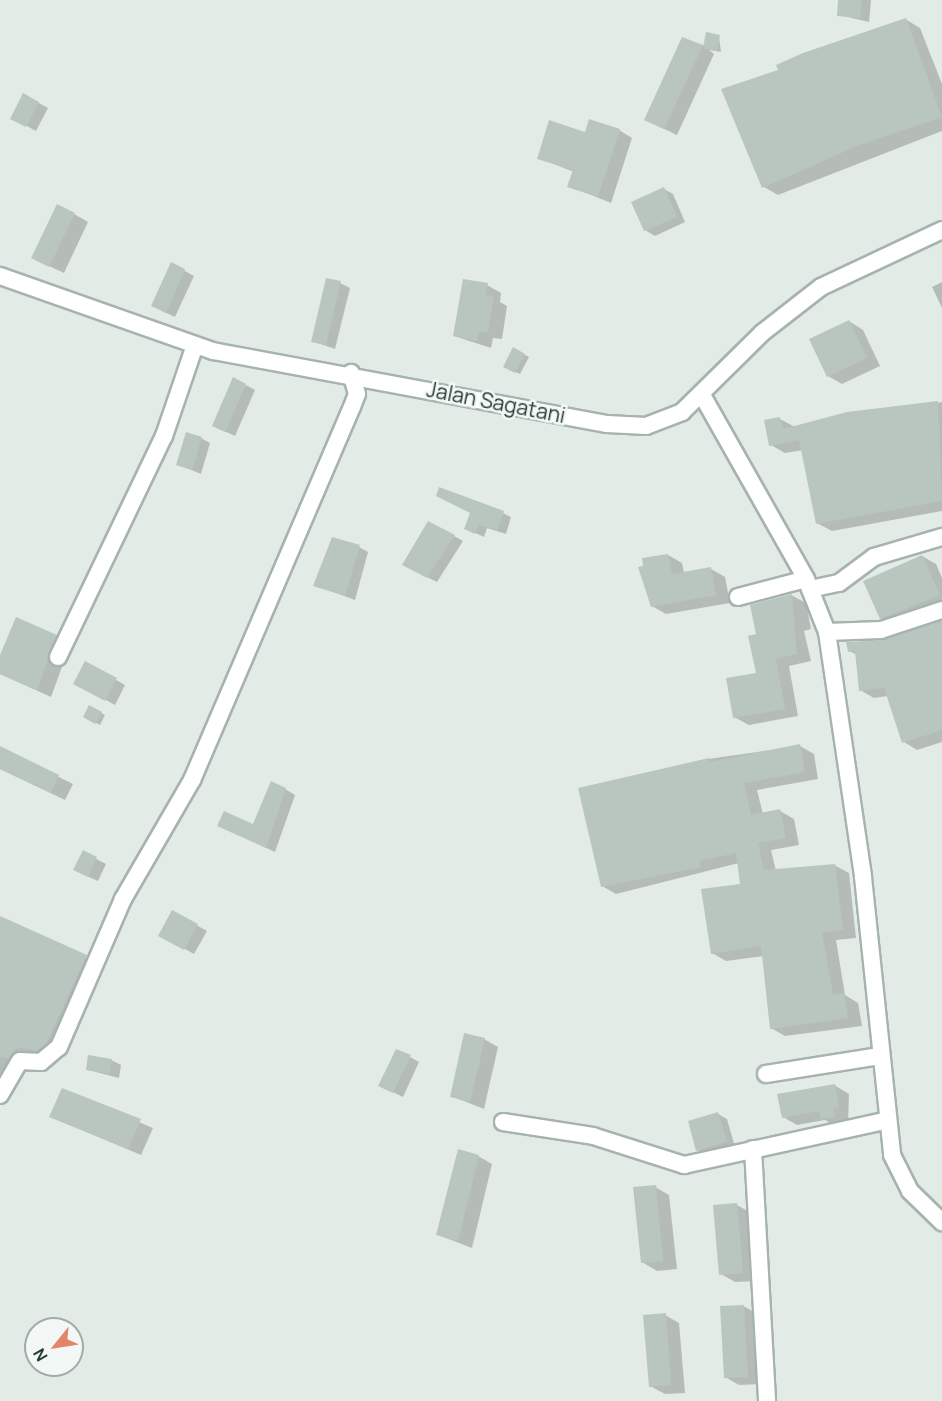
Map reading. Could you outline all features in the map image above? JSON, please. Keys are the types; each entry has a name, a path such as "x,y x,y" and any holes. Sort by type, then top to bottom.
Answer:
{"street":[{"name":"Jalan Sagatani","path":"0,276 195,345 617,425 646,426 682,412 702,395 762,333 821,287 942,230"},
{"path":"58,657 164,436 195,345"},
{"path":"0,1095 20,1061 41,1062 59,1047 123,899 192,780 352,407 357,394 351,373"},
{"path":"702,395 808,584 827,632 863,877 892,1155 910,1191 942,1222"},
{"path":"738,597 808,584 839,583 874,557 942,537"},
{"path":"827,632 881,630 942,610"},
{"path":"766,1074 880,1056"},
{"path":"503,1122 593,1137 684,1165 888,1120"},
{"path":"753,1149 767,1401"}],"building":[{"path":"838,0 862,0 860,18 837,16"},
{"path":"906,18 942,117 859,145 762,188 721,89 778,70 776,65 803,53"},
{"path":"706,32 720,35 717,51 703,48"},
{"path":"682,37 703,45 664,129 644,120"},
{"path":"23,93 39,102 26,127 10,119"},
{"path":"589,119 620,129 598,197 567,187 573,170 537,159 549,120 585,132"},
{"path":"664,187 677,217 644,231 631,202"},
{"path":"57,204 75,213 49,267 31,258"},
{"path":"171,262 185,269 166,313 151,306"},
{"path":"326,278 341,281 326,345 311,342"},
{"path":"463,279 488,283 485,295 494,296 488,332 479,331 477,341 453,336"},
{"path":"849,320 867,358 827,377 809,339"},
{"path":"513,347 525,354 515,373 503,367"},
{"path":"233,377 246,384 225,432 212,426"},
{"path":"938,401 942,501 816,524 799,440 769,446 764,420 780,417 783,429 847,412"},
{"path":"186,432 202,437 192,470 176,465"},
{"path":"439,487 504,511 497,531 479,525 475,534 464,529 470,513 436,496"},
{"path":"428,521 455,535 427,578 402,565"},
{"path":"332,537 360,545 345,596 313,586"},
{"path":"668,554 672,574 711,567 716,595 651,607 638,567 643,566 642,558"},
{"path":"922,555 940,595 880,619 863,581"},
{"path":"792,594 797,654 776,659 785,709 733,718 726,678 756,673 748,636 756,634 750,605"},
{"path":"16,617 57,635 37,690 0,674 0,655"},
{"path":"942,621 942,730 902,743 884,688 859,691 855,651 848,652 846,642 884,640"},
{"path":"85,661 117,678 105,701 73,684"},
{"path":"89,705 102,712 95,724 83,717"},
{"path":"800,744 805,772 744,783 751,815 780,809 786,838 758,843 764,870 835,864 843,930 822,933 833,995 844,993 848,1018 770,1029 761,946 711,954 701,889 740,884 736,853 700,861 701,867 601,887 578,788 709,758 710,762"},
{"path":"0,746 59,775 51,793 0,769"},
{"path":"271,781 286,788 266,848 217,826 224,811 253,824"},
{"path":"83,850 97,857 88,877 73,870"},
{"path":"172,910 198,924 184,950 158,936"},
{"path":"0,916 87,955 46,1044 37,1051 17,1047 9,1059 0,1057"},
{"path":"464,1033 485,1038 470,1102 450,1097"},
{"path":"396,1049 411,1055 393,1093 378,1086"},
{"path":"88,1055 112,1059 110,1074 86,1070"},
{"path":"835,1084 839,1108 834,1109 835,1117 821,1119 819,1111 782,1118 777,1094"},
{"path":"62,1088 141,1119 128,1149 49,1117"},
{"path":"718,1112 727,1142 696,1151 688,1121"},
{"path":"458,1149 479,1155 458,1241 436,1235"},
{"path":"656,1185 663,1261 641,1263 633,1187"},
{"path":"737,1203 743,1273 719,1275 713,1205"},
{"path":"744,1305 748,1377 724,1378 720,1306"},
{"path":"666,1313 671,1385 649,1387 643,1315"}]}
